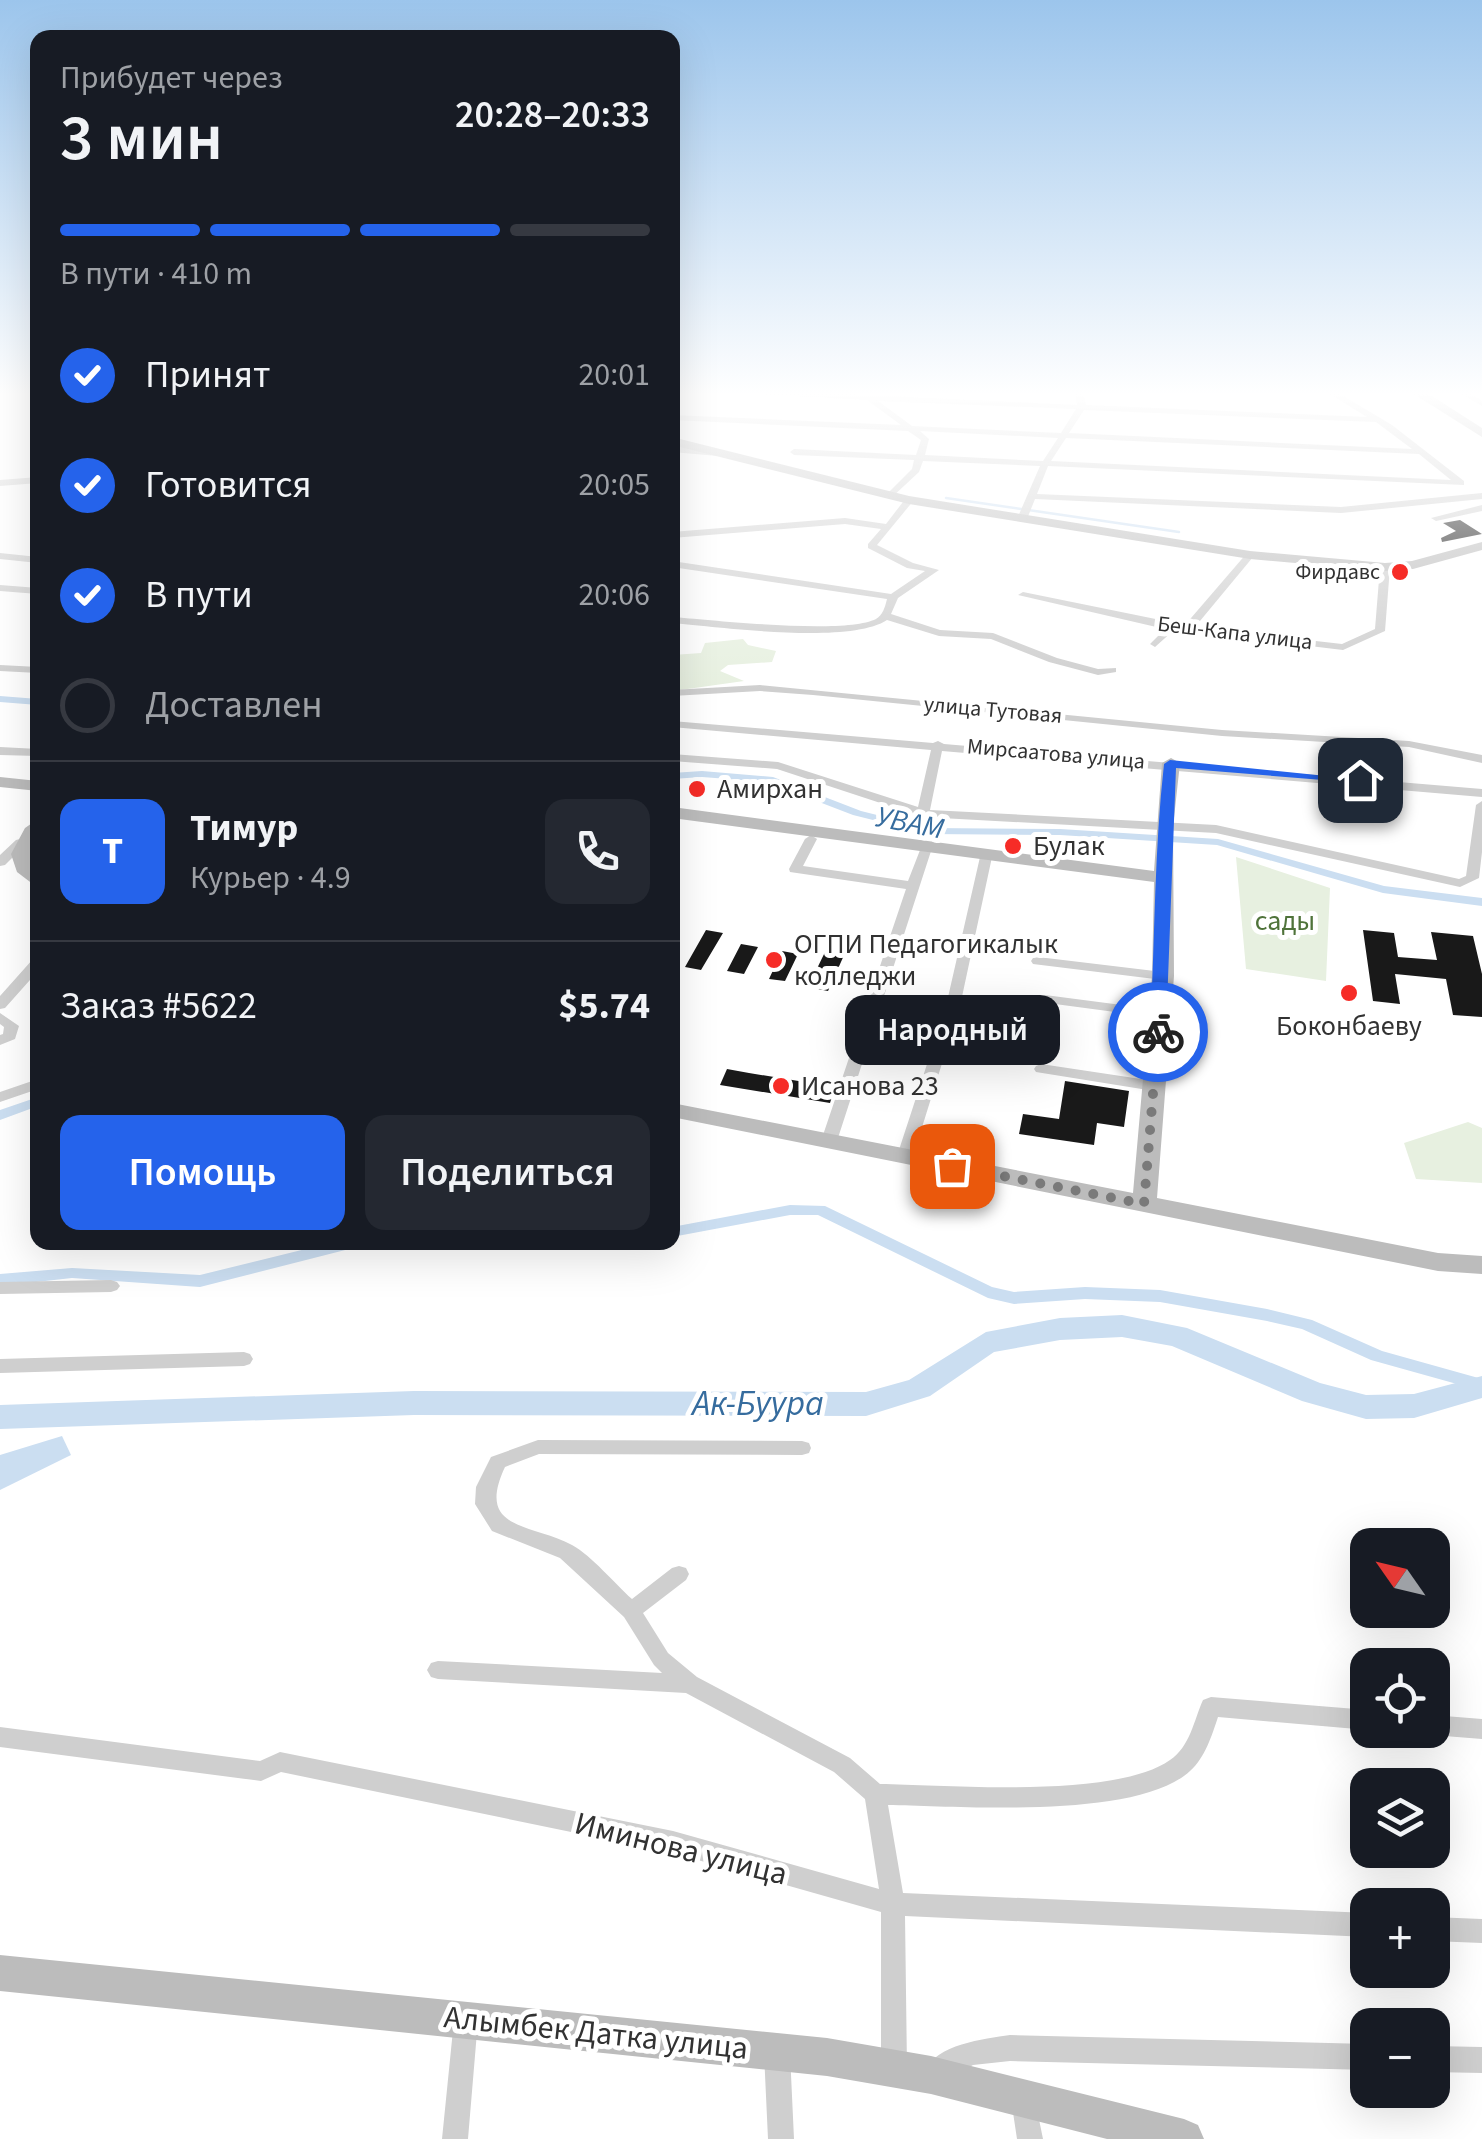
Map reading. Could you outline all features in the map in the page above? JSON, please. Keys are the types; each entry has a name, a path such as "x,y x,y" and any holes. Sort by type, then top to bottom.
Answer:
{"street":[{"path":"889,491 910,500 1025,515 1250,555 1385,567 1414,565 1482,546"},
{"path":"1025,515 1033,491"},
{"path":"1031,496 1341,510 1482,495"},
{"path":"680,620 839,626 878,622 886,616 893,596 934,570 910,566 872,546 910,500"},
{"path":"1436,518 1482,508"},
{"path":"680,534 845,522 888,527"},
{"path":"1187,629 1250,555"},
{"path":"0,556 30,559"},
{"path":"680,565 893,596"},
{"name":"Беш-Капа улица","path":"1023,596 1172,627 1343,647 1370,640 1380,632 1385,567"},
{"path":"0,588 30,590"},
{"path":"886,616 940,634 993,636 1018,649 1083,668 1112,670"},
{"path":"1155,644 1172,627"},
{"path":"0,668 30,670"},
{"name":"улица Тутовая","path":"680,693 760,688 813,692 1222,733 1409,744 1482,760"},
{"name":"Мирсаатова улица","path":"680,725 1478,791"},
{"name":"Мирсаатова улица","path":"923,813 938,744"},
{"path":"0,751 30,753"},
{"path":"680,758 778,766 923,813 1164,835 1252,836 1460,883 1472,878 1479,857 1482,805"},
{"path":"1144,1204 1163,976 1164,835 1170,764"},
{"path":"0,782 30,785"},
{"path":"680,813 1166,878"},
{"path":"0,862 30,832"},
{"path":"811,840 795,869 915,886"},
{"path":"20,843 22,868 30,875"},
{"path":"829,1141 926,848"},
{"path":"905,1156 953,1006 986,857"},
{"path":"1038,962 1163,976"},
{"path":"0,1004 30,963"},
{"path":"1045,999 1160,1014"},
{"path":"0,1017 12,1026 10,1036 0,1041"},
{"path":"1041,1069 1154,1086"},
{"path":"0,1098 30,1087"},
{"path":"680,1112 1438,1262 1482,1265"},
{"path":"0,1288 112,1286"},
{"path":"0,1366 244,1359"},
{"path":"802,1448 538,1447 498,1462 486,1487 485,1504 499,1524 567,1552 631,1611 661,1659 689,1684 842,1764 876,1794 894,1904 894,2068"},
{"path":"631,1611 679,1574"},
{"path":"438,1670 689,1684"},
{"path":"876,1794 1120,1793 1178,1768 1198,1741 1211,1707 1350,1719"},
{"path":"1450,1726 1482,1729"},
{"name":"Иминова улица","path":"0,1737 261,1771 280,1762 673,1842 894,1904 1350,1925"},
{"path":"1450,1930 1482,1931"},
{"name":"Алымбек Датка улица","path":"0,1972 777,2051 931,2075 1184,2139"},
{"path":"456,2139 466,2020"},
{"path":"931,2075 970,2053 1010,2048 1350,2057"},
{"path":"777,2051 781,2139"},
{"path":"1450,2059 1482,2060"},
{"path":"1024,2099 1030,2139"}],"green space":[{"path":"743,639 748,645 776,651 772,662 728,665 720,671 744,681 680,690 680,654 701,653 705,643"},
{"name":"сады","path":"1236,857 1330,888 1326,981 1246,969"},
{"path":"1468,1122 1482,1128 1482,1183 1416,1179 1404,1143"}],"water":[{"path":"62,1436 71,1455 0,1490 0,1455"}],"building":[{"path":"1460,520 1482,534 1442,542 1441,538 1456,531 1443,523"},
{"path":"706,930 723,933 701,970 685,967"},
{"path":"1363,930 1394,933 1398,957 1437,960 1431,932 1473,936 1482,974 1482,1017 1453,1015 1446,979 1395,974 1400,1004 1373,1001"},
{"path":"741,944 758,947 744,974 727,971"},
{"path":"826,950 845,953 828,991 808,987"},
{"path":"782,951 798,954 785,981 769,979"},
{"name":"Исанова 23","path":"727,1069 835,1087 830,1103 720,1085"},
{"path":"1065,1081 1129,1091 1124,1127 1097,1123 1094,1145 1019,1134 1023,1114 1059,1119"}],"waterway":[{"path":"946,498 1179,532"},
{"name":"УВАМ","path":"0,699 30,701"},
{"name":"УВАМ","path":"680,775 769,779 857,813 929,831 1060,832 1218,842 1383,889 1482,902"},
{"path":"0,1115 30,1104"},
{"path":"680,1231 790,1210 820,1210 988,1292 1014,1298 1085,1293 1160,1296 1267,1315 1306,1324 1377,1356 1482,1385"},
{"path":"0,1280 72,1273 200,1281 325,1250"},
{"name":"Ак-Буура","path":"0,1417 414,1403 866,1404 919,1388 986,1343 1060,1329 1122,1326 1177,1336 1313,1393 1366,1407 1414,1406 1482,1387"}],"way so far":[{"path":"952,1166 1144,1204 1158,1032"}],"place":[{"name":"Фирдавс","path":"1400,572"},
{"name":"Амирхан","path":"697,789"},
{"name":"Булак","path":"1013,846"},
{"name":"ОГПИ Педагогикалык колледжи","path":"774,960"},
{"name":"Боконбаеву","path":"1349,993"},
{"name":"Исанова 23","path":"781,1086"},
{"name":"Народный","path":"952,1166"}],"route":[{"path":"1158,1032 1166,878 1164,826 1170,764 1360,780"}]}
